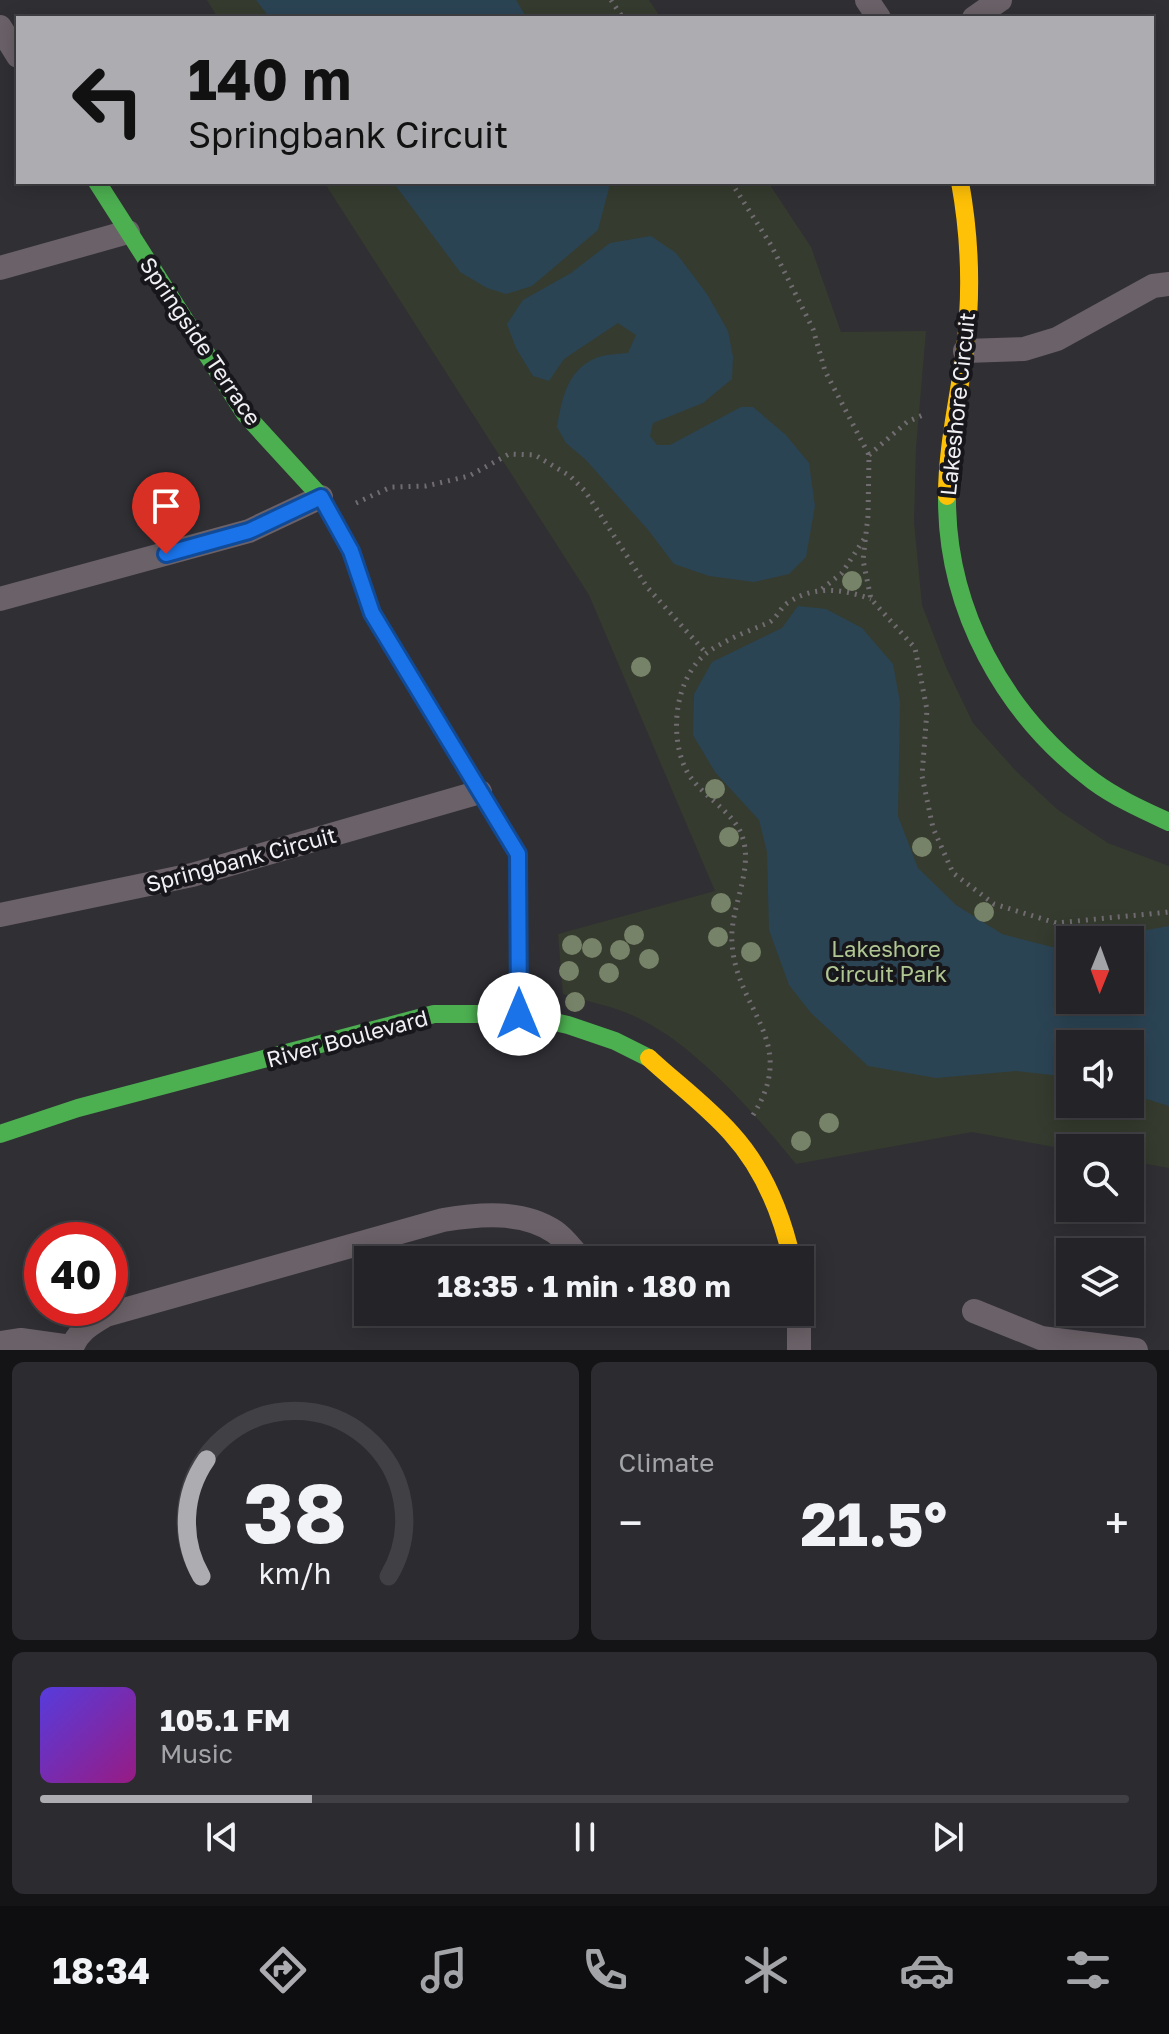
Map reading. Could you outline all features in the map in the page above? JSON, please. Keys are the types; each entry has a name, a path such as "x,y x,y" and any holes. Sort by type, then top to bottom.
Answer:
{"street":[{"path":"977,16 1000,0"},
{"path":"0,27 16,53"},
{"name":"Springside Terrace","path":"98,184 245,414 327,507 351,551 372,613 518,854 519,1014"},
{"name":"Lakeshore Circuit","path":"960,184 967,218 968,285 965,351 955,401 947,481 947,532 964,603 980,646 1002,686 1033,726 1095,782 1169,822"},
{"path":"0,268 128,232"},
{"path":"965,351 1024,349 1057,339 1153,286 1169,284"},
{"path":"0,599 327,507"},
{"name":"Springbank Circuit","path":"0,915 192,875 480,792"},
{"name":"River Boulevard","path":"0,1124 78,1108 434,1014 519,1014 568,1025 647,1056 732,1134 766,1184 789,1246"},
{"name":"River Boulevard","path":"0,1134 78,1108"},
{"path":"0,1343 21,1340 71,1348 78,1334 106,1315 443,1220 468,1216 517,1217 542,1224 569,1246"},
{"path":"974,1311 1041,1338 1136,1350"},
{"path":"799,1326 799,1350"}],"path":[{"path":"732,184 771,245 813,329 825,371 869,455 868,516 863,560 871,599"},
{"path":"869,455 907,422 955,401"},
{"path":"327,507 391,487 426,486 469,476 509,454 535,455 562,470 585,491 647,587 706,653"},
{"path":"821,590 842,573 865,538"},
{"path":"753,1116 769,1083 771,1063 768,1040 741,983 732,941 745,848 739,829 690,777 676,737 684,687 706,653 775,620 787,602 821,590 846,590 871,599 915,648 927,710 922,776 933,828 953,873 994,904 1056,923 1169,912"}],"green space":[{"path":"207,0 649,0 660,16 217,16"},
{"name":"Lakeshore Circuit Park","path":"325,184 769,184 811,247 841,332 926,331 916,448 914,522 922,605 946,667 973,723 1016,771 1058,810 1108,843 1169,866 1169,1168 1144,1164 1144,1134 1056,1134 1056,1147 972,1132 796,1164 743,1102 679,1043 634,1016 563,994 558,934 715,891 589,595"}],"water":[{"path":"256,0 516,0 526,16 268,16"},
{"path":"394,184 608,184 598,230 532,286 506,294 487,288 460,272"},
{"path":"651,236 676,253 707,294 728,331 733,357 732,379 703,403 653,423 650,436 657,445 670,445 741,407 753,407 786,435 809,463 815,506 806,557 789,574 754,582 709,576 674,564 586,460 566,443 557,427 572,378 586,363 596,358 628,353 636,335 618,323 564,359 549,381 533,376 516,348 507,324 523,300 571,273 610,243"},
{"path":"798,606 826,609 862,628 893,664 900,702 898,816 918,868 956,905 1002,934 1056,946 1056,1014 1144,1014 1144,930 1169,926 1169,1106 1144,1098 1144,1030 1056,1030 1056,1075 1016,1071 936,1078 868,1066 811,1013 789,985 769,930 767,852 759,820 715,772 693,735 694,694 712,662 782,628"}],"traffic: fast":[{"path":"98,184 245,414 321,497 351,551 372,613 518,854 519,1014"},
{"path":"947,496 949,538 957,579 969,618 986,656 1007,691 1032,724 1093,781 1169,822"},
{"path":"0,1134 78,1108 434,1014 519,1014 568,1025 615,1041 649,1058"}],"traffic: slow":[{"path":"947,496 969,307 968,244 960,184"},
{"path":"649,1058 712,1113 753,1161 770,1193 788,1246"}],"route":[{"path":"166,554 249,531 321,497 351,551 372,613 518,854 519,1014"}]}
